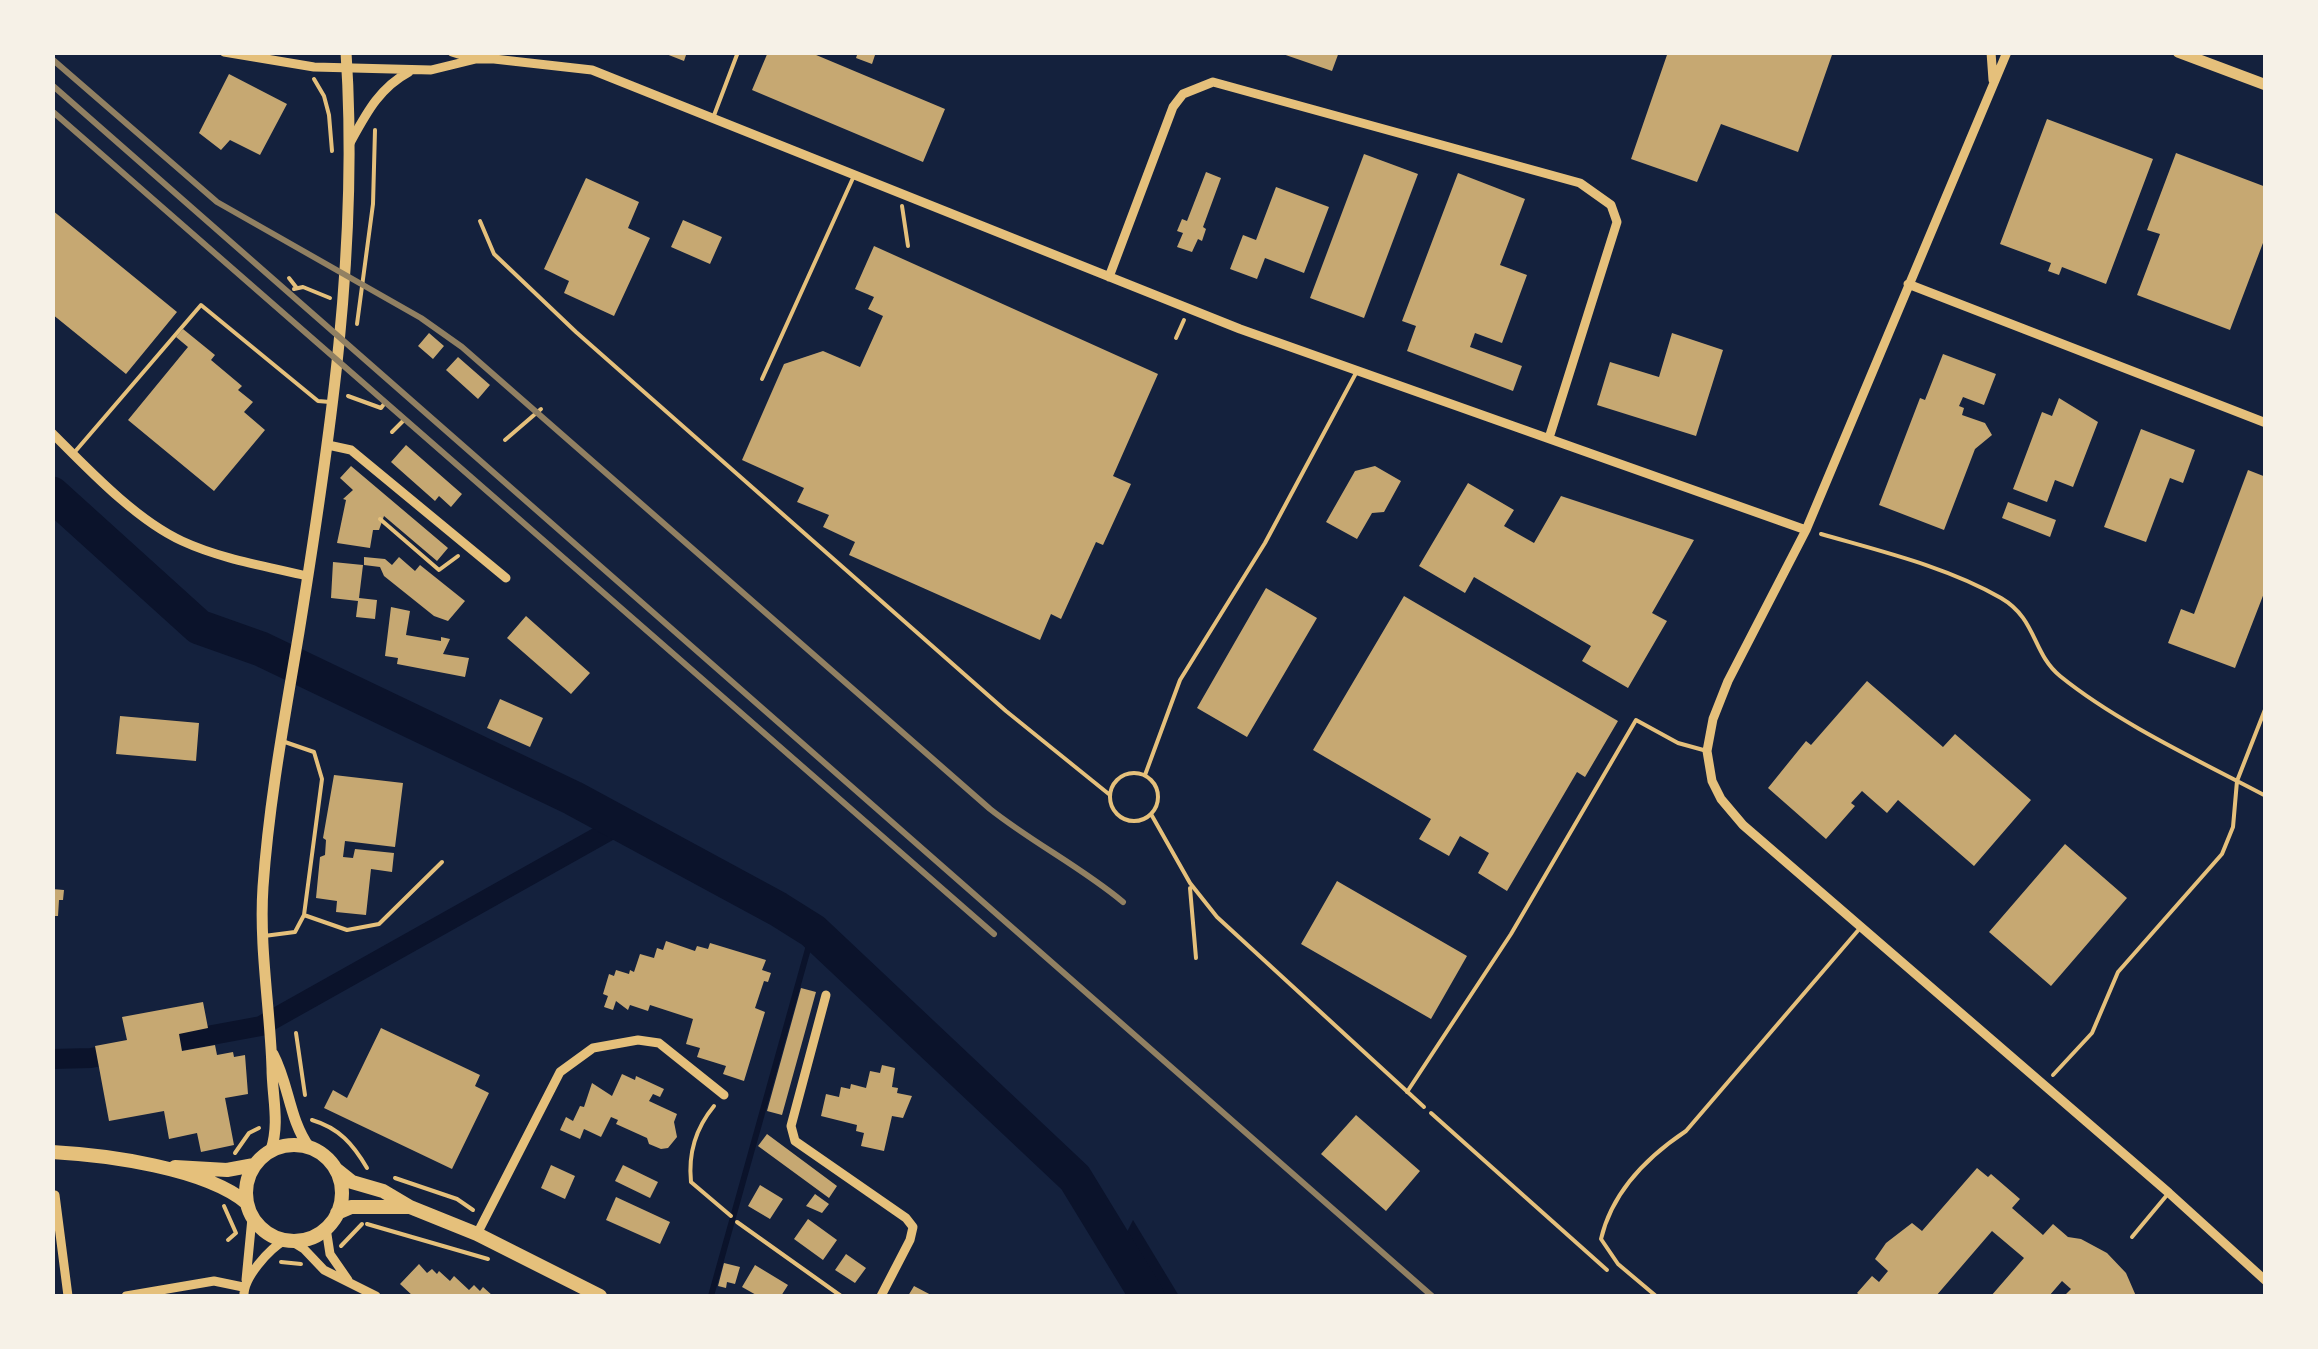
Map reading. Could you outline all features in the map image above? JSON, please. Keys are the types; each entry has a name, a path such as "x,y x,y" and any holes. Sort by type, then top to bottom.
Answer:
{"main road":[{"path":"271,1150 277,1122 266,995 263,889 289,689 328,445 346,276 346,52"},
{"path":"2178,52 2266,85"},
{"path":"272,1051 281,1069 294,1120 309,1146"},
{"path":"164,1168 223,1188 250,1210 270,1235 288,1240 309,1238 326,1228 337,1213 342,1192 336,1170 330,1160 309,1146 296,1144 271,1150 254,1165 247,1184 250,1210"},
{"path":"52,1152 164,1168 227,1170 254,1165"},
{"path":"336,1170 352,1182 383,1191 410,1207 512,1250 600,1296"},
{"path":"337,1213 351,1207 410,1207"}],"street":[{"path":"224,52 276,63 347,68 431,70 476,60"},
{"path":"452,52 476,60 592,70 1189,309 1806,530"},
{"path":"1991,52 1994,86"},
{"path":"2007,52 1806,530 1728,680 1713,719 1708,751 1712,781 1721,799 1743,824 2266,1281"},
{"path":"348,145 374,101 392,82 414,70"},
{"path":"1109,277 1173,107 1195,86 1212,82 1580,183 1611,205 1617,222 1548,438"},
{"path":"1908,284 2266,422"},
{"path":"52,432 147,520 178,540 211,553 308,576"},
{"path":"328,445 350,450 506,578"},
{"path":"826,995 791,1126 795,1142 906,1218 913,1227 881,1296"},
{"path":"477,1234 560,1072 592,1048 638,1040 658,1043 724,1095"},
{"path":"55,1195 68,1296"},
{"path":"244,1288 250,1210"},
{"path":"326,1228 330,1254 349,1282"},
{"path":"244,1288 267,1257 288,1240 304,1249 313,1261 376,1296"},
{"path":"126,1296 214,1281 244,1288"}],"lane":[{"path":"713,118 738,52"},
{"path":"762,379 854,175"},
{"path":"480,220 494,254 576,332 992,699 1110,795"},
{"path":"74,454 202,305 318,401 332,403"},
{"path":"1145,775 1180,680 1265,543 1357,371"},
{"path":"1408,1092 1511,934 1636,720 1678,743 1708,751"},
{"path":"263,936 296,932 304,915 322,780 314,752 282,741"},
{"path":"1129,773 1145,775 1154,782 1158,804 1152,814 1129,821 1112,807 1110,795 1116,780 1129,773"},
{"path":"1152,814 1190,883 1216,917 1424,1107"},
{"path":"304,915 347,930 379,924 442,862"},
{"path":"1190,883 1196,958"},
{"path":"1656,1296 1618,1264 1602,1239 1607,1213 1636,1172 1686,1131 1861,927"},
{"path":"2132,1238 2169,1193"},
{"path":"737,1222 841,1296"}],"path":[{"path":"359,314 373,204 373,136 377,122"},
{"path":"900,193 908,246"},
{"path":"289,278 295,288 326,296"},
{"path":"1176,338 1189,309"},
{"path":"348,396 380,408 384,404"},
{"path":"505,440 541,408"},
{"path":"392,432 403,421"},
{"path":"380,519 440,570 470,547"},
{"path":"1806,530 1909,561 2005,600 2026,617 2057,674 2166,744 2266,796"},
{"path":"2043,1086 2092,1033 2118,972 2222,854 2233,827 2237,781 2266,707"},
{"path":"296,1033 306,1102"},
{"path":"724,1095 698,1125 689,1164 691,1182 737,1222"},
{"path":"1424,1107 1609,1271"},
{"path":"308,1120 342,1134 367,1168"},
{"path":"227,1170 250,1133 277,1122"},
{"path":"385,1174 457,1199 485,1218"},
{"path":"223,1188 224,1209 236,1233 228,1240"},
{"path":"363,1223 492,1260 512,1250"},
{"path":"267,1257 285,1264 313,1261"}],"water":[{"path":"1133,1220 1179,1296 1127,1296 1110,1266"}],"building":[{"path":"661,52 687,52 684,61"},
{"path":"768,52 809,52 945,109 923,162 752,90"},
{"path":"858,52 876,52 872,64 856,58"},
{"path":"1277,52 1339,52 1332,71"},
{"path":"1668,52 1833,52 1798,152 1721,124 1697,182 1631,159"},
{"path":"229,74 287,104 260,155 230,140 221,150 199,133"},
{"path":"2047,119 2153,159 2106,284 2062,267 2059,275 2048,271 2051,263 2000,244"},
{"path":"2176,153 2266,187 2266,235 2230,330 2137,295 2160,234 2147,230"},
{"path":"1364,154 1418,174 1364,318 1310,298"},
{"path":"1206,172 1221,178 1203,227 1206,229 1202,241 1198,239 1192,252 1177,247 1183,233 1177,231 1182,219 1187,221"},
{"path":"1458,173 1525,199 1500,265 1527,275 1502,343 1475,333 1470,347 1522,366 1513,391 1407,351 1416,326 1402,321"},
{"path":"586,178 639,202 628,228 650,238 614,316 564,293 569,281 544,269"},
{"path":"1276,187 1329,207 1304,273 1265,258 1257,279 1230,269 1243,235 1256,240"},
{"path":"52,210 177,312 126,374 52,314"},
{"path":"683,220 722,237 710,264 671,247"},
{"path":"874,246 1158,374 1113,476 1131,484 1103,545 1096,542 1061,619 1051,614 1040,640 849,555 855,542 823,527 829,515 797,502 804,488 742,460 784,364 823,351 860,367 883,316 868,309 874,297 855,289"},
{"path":"183,329 215,355 211,360 242,386 238,390 253,402 244,412 265,430 214,491 128,420 188,347 176,337"},
{"path":"429,333 444,346 433,359 418,346"},
{"path":"1672,333 1723,350 1696,436 1597,405 1610,362 1659,377"},
{"path":"1943,354 1996,374 1984,405 1963,397 1959,406 1964,408 1962,415 1985,423 1992,435 1975,449 1944,530 1879,505 1920,398 1925,400"},
{"path":"458,357 490,385 478,399 446,370"},
{"path":"2059,398 2098,422 2073,487 2055,480 2047,502 2013,489 2042,412 2052,416"},
{"path":"2141,429 2195,450 2183,483 2170,478 2146,542 2104,527"},
{"path":"406,445 462,494 451,507 439,496 435,501 391,462"},
{"path":"351,466 448,548 437,561 384,516 379,530 373,530 370,548 337,543 346,500 343,499 353,490 340,478"},
{"path":"1375,466 1401,481 1384,512 1372,513 1357,539 1326,522 1355,471"},
{"path":"2248,470 2266,477 2266,588 2235,668 2168,643 2181,609 2194,614"},
{"path":"1468,483 1514,510 1504,526 1534,543 1561,496 1694,540 1652,613 1667,621 1628,688 1582,661 1591,646 1474,577 1465,593 1419,566"},
{"path":"2008,502 2056,520 2050,537 2002,518"},
{"path":"364,557 385,559 392,565 399,557 415,571 420,565 465,601 448,621 434,616 384,576 380,567 364,565"},
{"path":"333,562 363,565 359,598 377,600 375,619 356,617 358,601 331,598"},
{"path":"1266,588 1317,618 1247,737 1197,708"},
{"path":"1404,596 1618,721 1585,777 1577,772 1507,891 1478,873 1489,853 1460,836 1449,856 1419,839 1431,819 1313,750"},
{"path":"391,607 410,611 406,635 450,639 443,654 469,658 465,677 397,664 398,658 385,656"},
{"path":"526,616 590,673 571,694 507,638"},
{"path":"1867,681 1943,747 1955,734 2031,800 1974,866 1898,800 1887,813 1862,791 1851,803 1855,806 1826,839 1768,788 1806,741 1811,745"},
{"path":"500,699 543,718 530,747 487,728"},
{"path":"120,716 199,723 196,761 116,754"},
{"path":"334,775 403,783 395,847 345,841 343,857 353,858 355,849 394,853 392,872 371,869 366,915 336,912 337,901 316,898"},
{"path":"2065,844 2127,898 2051,986 1989,932"},
{"path":"1337,881 1467,956 1431,1019 1301,944"},
{"path":"52,889 64,890 58,916 52,916"},
{"path":"666,941 695,951 697,946 708,949 710,943 766,960 762,970 771,973 768,982 764,981 755,1008 765,1012 744,1081 723,1074 726,1066 697,1057 700,1048 686,1044 693,1019 650,1005 648,1011 630,1005 628,1010 616,1001 613,1010 604,1007 609,974 614,976 616,970 634,972 640,954 654,958 657,948 663,950"},
{"path":"801,988 816,992 782,1115 767,1111"},
{"path":"203,1002 208,1028 179,1034 182,1051 215,1045 217,1055 245,1055 248,1094 225,1098 234,1145 201,1152 197,1133 169,1139 164,1111 109,1121 95,1046 127,1040 122,1017"},
{"path":"381,1028 480,1075 475,1086 489,1093 452,1169 324,1108 333,1090 347,1098"},
{"path":"882,1065 895,1068 892,1087 898,1088 897,1093 912,1096 903,1118 892,1116 884,1151 861,1146 864,1133 856,1131 857,1125 821,1116 826,1094 839,1097 841,1087 850,1089 851,1084 866,1088 870,1071 880,1073"},
{"path":"622,1074 664,1089 660,1097 653,1094 649,1101 677,1114 677,1137 668,1148 649,1144 647,1138 616,1124 618,1120 611,1117 601,1137 584,1129 580,1139 560,1130 566,1117 573,1121 580,1106 584,1107 592,1083 612,1096"},
{"path":"1356,1115 1420,1171 1386,1211 1321,1154"},
{"path":"767,1134 837,1186 829,1198 758,1146"},
{"path":"551,1165 575,1176 565,1199 541,1188"},
{"path":"623,1165 658,1182 650,1198 615,1181"},
{"path":"1977,1168 1988,1177 1991,1174 2020,1199 2012,1208 2043,1235 2053,1224 2068,1237 2081,1239 2107,1253 2126,1273 2136,1296 2064,1296 2071,1289 2062,1281 2049,1296 1991,1296 2024,1258 1992,1231 1936,1296 1857,1293 1872,1276 1879,1282 1888,1271 1875,1259 1886,1243 1912,1223 1922,1231"},
{"path":"760,1185 783,1199 770,1219 748,1206"},
{"path":"815,1194 829,1204 822,1213 806,1206"},
{"path":"616,1197 670,1222 660,1244 606,1220"},
{"path":"808,1219 837,1240 823,1260 794,1239"},
{"path":"846,1254 866,1268 855,1283 835,1270"},
{"path":"724,1263 740,1267 735,1284 727,1282 726,1288 718,1286"},
{"path":"419,1264 427,1273 432,1269 437,1274 439,1271 450,1281 454,1276 469,1290 474,1285 480,1291 483,1287 493,1296 413,1296 400,1284"},
{"path":"755,1265 788,1285 781,1296 758,1296 742,1287"},
{"path":"914,1286 933,1296 908,1296"}],"waterway":[{"path":"52,494 199,627 261,649 573,798 813,931 1075,1178 1147,1296"},
{"path":"158,1045 261,1026 621,824"},
{"path":"711,1296 813,931"},
{"path":"52,1059 124,1052"}],"railway":[{"path":"52,59 217,202 421,318 462,347 990,809 1123,902"},
{"path":"52,85 1432,1296"},
{"path":"52,111 994,934"}]}
